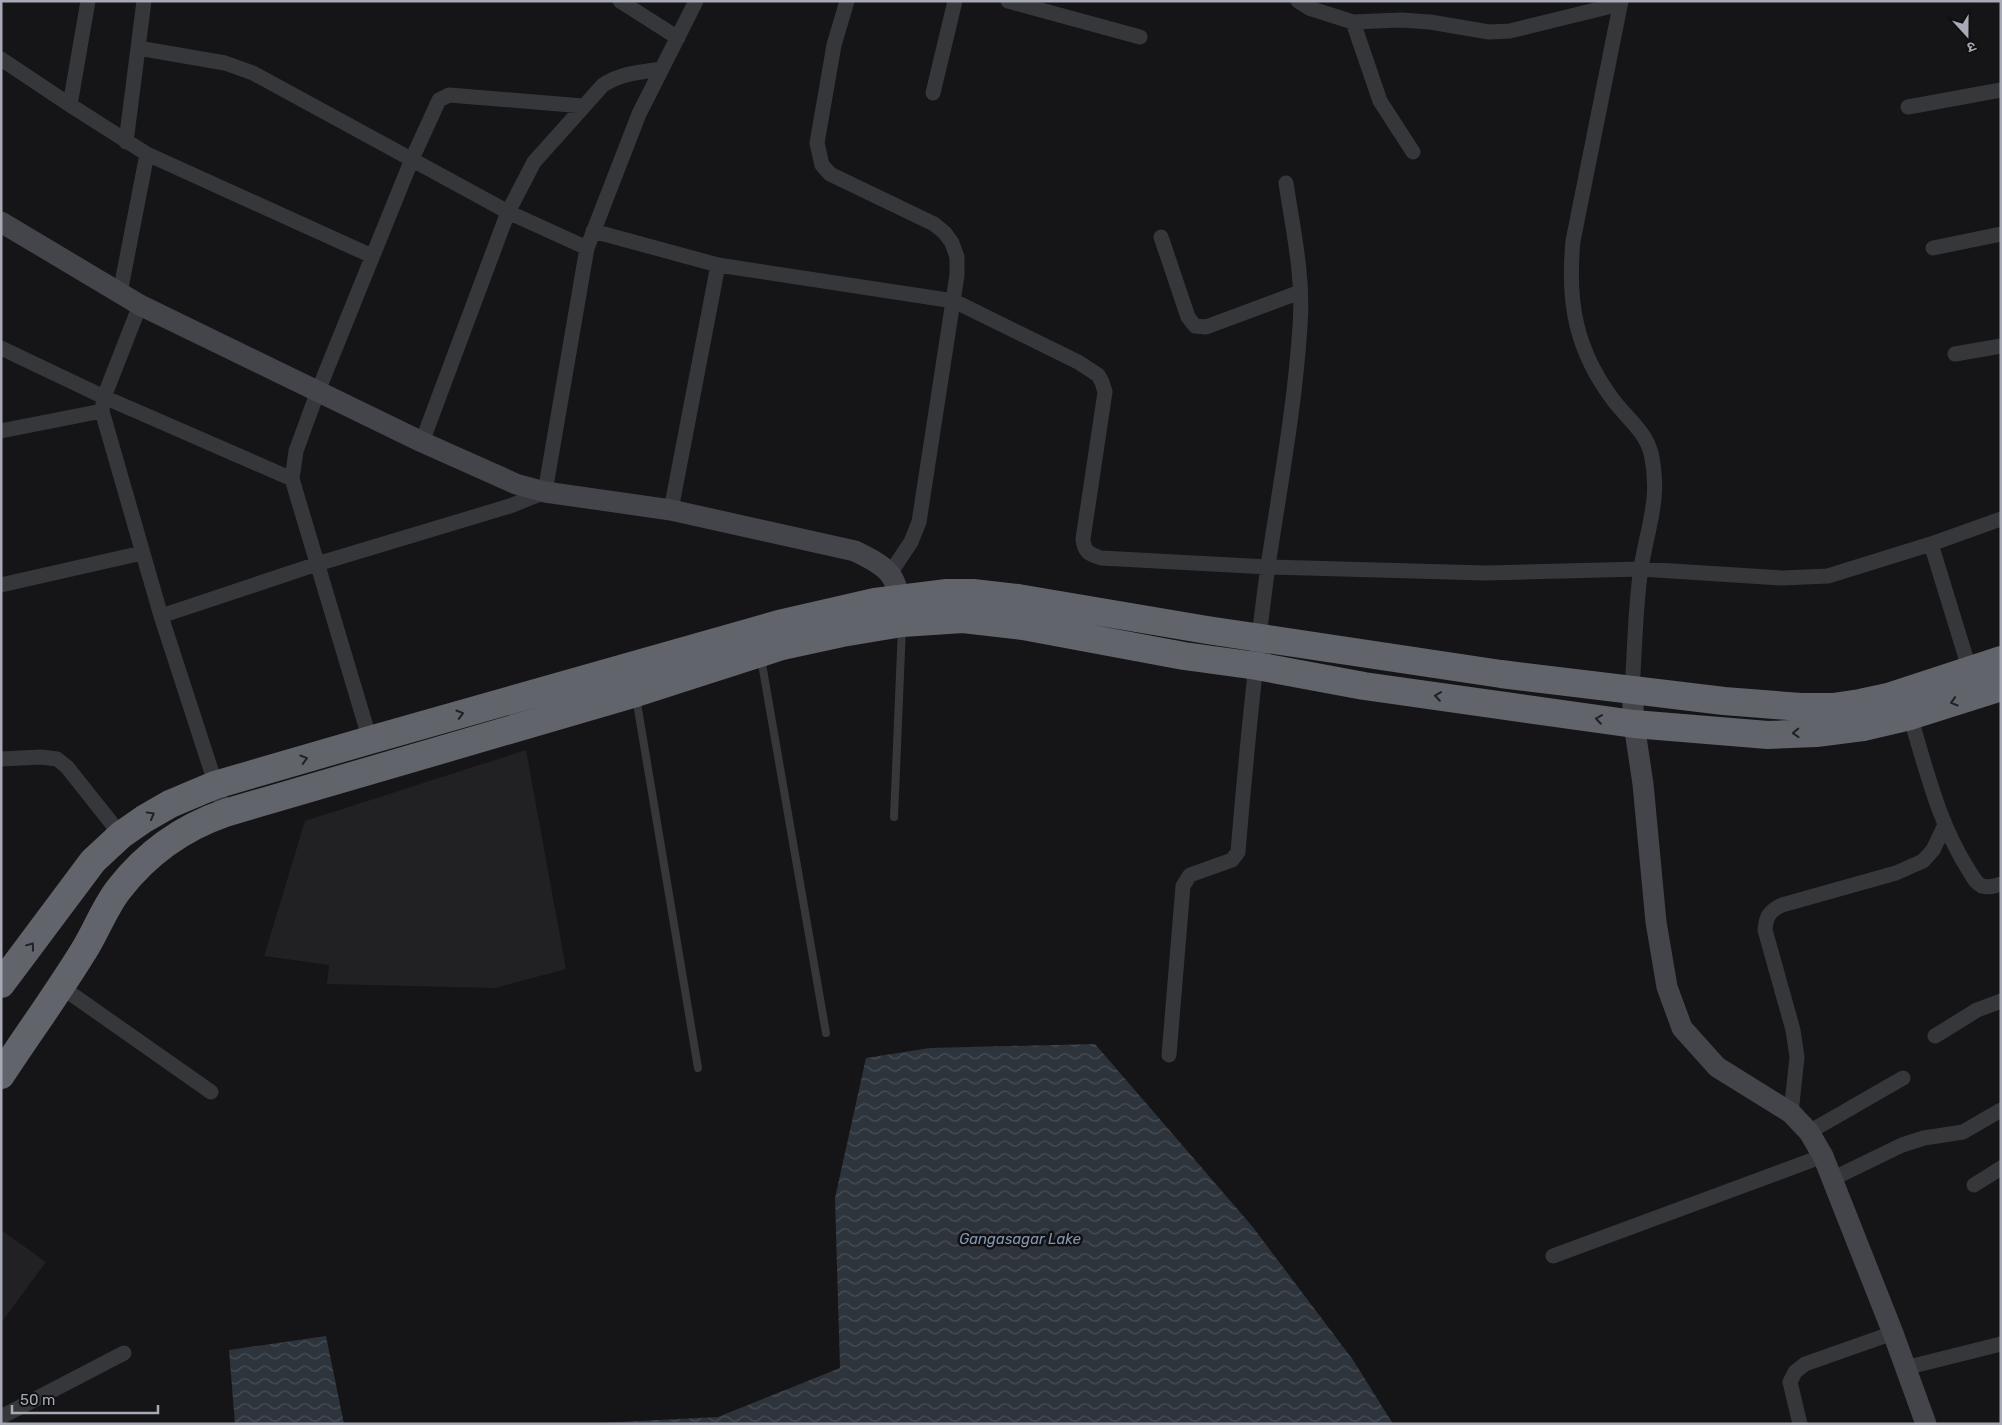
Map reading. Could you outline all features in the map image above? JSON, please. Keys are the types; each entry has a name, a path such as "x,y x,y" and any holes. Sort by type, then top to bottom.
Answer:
{"highway":[{"path":"1,1075 84,950 118,890 148,857 170,839 200,822 225,813 636,693 782,646 842,632 947,593 1002,596 1207,630 1501,674 1724,701 1801,706 1833,707 1860,704 1888,697 2001,660"},
{"path":"1,984 93,861 121,835 170,804 215,785 779,624 836,610 901,611 1023,626 1184,656 1257,666 1364,686 1634,724 1768,735 1816,733 1863,727 1910,716 2001,687"}],"street":[{"path":"70,105 88,1"},
{"path":"126,142 144,1"},
{"path":"620,1 678,38"},
{"path":"545,492 587,248 639,114 696,1"},
{"path":"847,1 834,45 817,143 822,165 830,174 934,224 952,243 957,257 954,301 919,522 911,542 890,572"},
{"path":"933,93 955,1"},
{"path":"1008,1 1140,37"},
{"path":"1298,1 1309,8 1353,22 1411,20 1489,32 1510,31 1620,3 1573,241 1570,270 1574,309 1580,340 1595,373 1615,402 1640,430 1650,450 1655,472 1656,496 1641,570 1632,689 1634,724 1643,784 1656,922 1667,987 1682,1028 1717,1067 1791,1113 1809,1132 1832,1179 1926,1424"},
{"path":"1353,22 1380,101 1413,152"},
{"path":"138,48 225,63 253,73 508,212 587,248"},
{"path":"1,59 147,154 372,256"},
{"path":"422,442 508,212 534,162 603,84 614,77 662,69"},
{"path":"1908,107 2001,90"},
{"path":"370,740 292,479 296,451 372,256 412,159 439,100 449,95 583,106"},
{"path":"120,292 147,154"},
{"path":"1169,1055 1183,886 1190,875 1232,860 1238,852 1268,567 1301,325 1299,268 1286,183"},
{"path":"1,222 140,305 422,442 516,484 545,492 671,510 855,552 878,562 890,572 901,611"},
{"path":"594,231 718,265 954,301 1078,362 1098,375 1105,392 1083,539 1084,547 1089,554 1101,558 1268,567 1485,573 1641,570 1782,578 1828,576 1931,544 2001,519"},
{"path":"1933,248 2001,234"},
{"path":"1162,237 1188,317 1194,326 1206,327 1300,292"},
{"path":"671,510 718,265"},
{"path":"140,305 103,404 142,553 225,813"},
{"path":"1955,354 2001,346"},
{"path":"1,348 103,404 292,479"},
{"path":"1,431 103,404"},
{"path":"161,616 317,564 510,506 545,492"},
{"path":"1931,544 1970,671"},
{"path":"1,585 142,553"},
{"path":"1910,716 1944,827 1955,850 1976,882 1984,887 2001,884"},
{"path":"1,759 56,758 67,767 121,835"},
{"path":"1791,1113 1797,1057 1793,1030 1765,930 1766,918 1772,909 1782,905 1896,873 1923,860 1933,850 1944,827"},
{"path":"60,986 211,1092"},
{"path":"1935,1036 1977,1010 2001,1001"},
{"path":"1809,1132 1903,1078"},
{"path":"1832,1179 1902,1145 1924,1138 1962,1132 2001,1110"},
{"path":"1553,1256 1822,1156"},
{"path":"1974,1185 2001,1168"},
{"path":"1800,1424 1790,1382 1795,1372 1805,1364 1892,1333"},
{"path":"1905,1368 2001,1344"},
{"path":"1,1417 124,1353"}],"lane":[{"path":"894,817 901,611"},
{"path":"760,653 826,1033"},
{"path":"636,693 698,1068"}],"shaded area":[{"path":"526,750 566,969 495,988 327,984 329,965 264,956 305,821"},
{"path":"1,1230 46,1262 1,1323"}],"water":[{"name":"Gangasagar Lake","path":"1095,1044 1252,1226 1353,1360 1393,1424 580,1424 718,1417 840,1368 835,1198 866,1058 930,1048"},
{"path":"326,1336 344,1424 235,1424 229,1350"}]}
